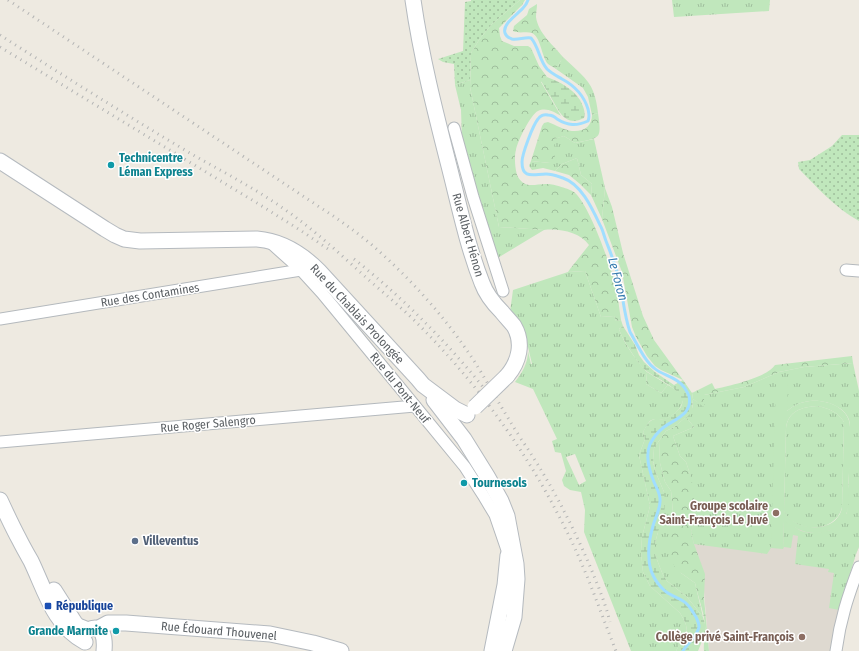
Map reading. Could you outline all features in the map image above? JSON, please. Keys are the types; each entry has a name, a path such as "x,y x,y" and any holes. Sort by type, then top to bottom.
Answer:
{"street":[{"name":"Rue Albert Hénon","path":"413,0 427,74 474,261 487,294 514,327 519,340 518,357 512,369 462,422 461,427 464,439"},
{"path":"454,128 502,291"},
{"name":"Rue du Chablais Prolongée","path":"0,161 99,226 124,239 147,241 257,239 267,240 286,246 301,255 325,277 423,385 464,439"},
{"name":"Rue du Pont-Neuf","path":"267,240 301,270 328,300 465,467 497,520 508,553"},
{"name":"Rue des Contamines","path":"0,319 301,270"},
{"path":"846,270 859,271"},
{"name":"Rue du Chablais Prolongée","path":"423,385 458,410 471,411"},
{"name":"Rue Roger Salengro","path":"0,442 416,406"},
{"name":"Rue du Pont-Neuf","path":"464,439 501,501 507,516 515,557 517,571 514,617 504,651"},
{"path":"0,500 31,561 47,578 75,623 89,638 101,632 104,636 105,642 104,651"},
{"name":"Rue du Pont-Neuf","path":"492,651 505,585 509,528"},
{"path":"836,651 845,606 859,567"},
{"path":"500,612 510,611 514,617"},
{"name":"Rue Édouard Thouvenel","path":"89,638 108,623 126,623 270,634 313,643 340,651"}],"shaded area":[{"path":"688,430 859,547 839,610 832,651 709,651 704,592 691,532"}],"green space":[{"path":"471,0 520,0 491,25 479,40 471,53 470,80 455,85 454,64 443,62 438,59 463,51 465,2"},
{"path":"520,0 525,0 522,5 499,28 500,36 502,41 514,46 528,46 531,48 539,66 547,77 541,82 561,116 550,110 541,110 535,113 517,146 515,160 517,174 521,181 528,185 548,184 565,188 574,192 580,199 592,221 609,262 616,288 621,320 616,321 614,316 601,317 585,271 568,272 589,245 580,237 562,230 499,227 470,87 471,53 491,25"},
{"path":"672,0 770,0 769,11 674,17"},
{"path":"537,4 537,23 543,34 563,57 556,69 549,65 546,61 535,35 530,32 513,31 514,26 527,15 529,9"},
{"path":"563,57 591,87 595,96 598,113 592,115 588,97 583,88 556,69"},
{"path":"547,77 565,86 577,96 584,109 584,118 573,121 565,118 561,114 541,81"},
{"path":"470,80 470,87 499,227 544,230 496,259 462,139 461,110 455,85"},
{"path":"598,113 600,129 597,136 590,140 575,143 564,136 554,139 555,158 550,163 531,161 544,123 548,122 563,129 576,131 586,128 591,122 592,115"},
{"path":"842,135 859,135 859,221 834,204 799,169 798,162 810,160 832,146"},
{"path":"564,136 575,143 594,139 605,188 602,219 591,195 592,184 581,175 577,158 562,164 555,171 543,168 532,170 529,166 531,161 550,163 553,139"},
{"path":"577,158 581,175 592,184 591,195 569,175 555,171 562,164"},
{"path":"605,188 612,207 623,253 643,316 654,340 683,380 655,366 647,356 636,337 632,327 622,272 602,219"},
{"path":"585,271 601,317 614,316 616,321 621,320 623,326 619,329 627,346 647,372 646,384 661,393 668,385 674,388 681,395 682,403 676,413 669,418 653,419 649,422 643,432 645,439 639,455 650,506 642,537 641,552 643,572 650,586 680,613 684,620 687,632 676,651 631,651 584,532 585,510 581,492 570,490 564,486 562,480 566,471 561,453 555,452 552,441 557,439 533,389 515,382 524,368 528,351 532,364 528,347 525,346 510,312 513,290 568,272","holes":["575,454 586,481 579,485 566,457"]},
{"path":"623,326 644,362 655,372 674,385 683,380 692,393 692,411 690,414 674,427 666,431 654,448 653,462 664,492 665,503 664,515 655,543 655,554 663,575 667,581 687,597 703,617 705,634 698,651 676,651 687,632 686,625 680,613 650,586 643,572 641,552 642,537 650,506 639,455 645,439 643,432 652,420 671,416 681,407 682,401 680,395 675,390 643,368 619,329"},
{"path":"852,356 853,363 804,367 779,372 744,387 704,395 704,407 693,399 692,393 712,383 715,389 738,383 757,377 775,365"},
{"path":"853,363 859,391 859,547 839,610 829,608 834,573 828,572 829,569 795,564 798,536 793,535 791,548 784,547 783,549 784,520 801,531 817,533 830,530 847,513 848,493 853,489 848,489 849,473 853,473 849,468 849,453 854,448 850,448 850,432 854,432 855,428 850,427 849,420 842,410 830,403 807,401 795,405 787,411 771,548 767,554 694,544 691,532 694,522 690,474 686,462 680,456 673,436 694,427 686,417 692,410 693,399 704,406 704,395 744,387 779,372 804,367"},
{"path":"647,372 668,385 661,393 646,384"},
{"path":"776,381 788,382 787,411 795,405 810,401 830,403 842,410 849,420 850,427 855,427 855,432 850,432 850,448 854,448 854,453 849,453 849,468 854,469 854,473 849,473 848,488 853,489 853,494 848,494 848,510 841,523 831,530 812,533 800,530 784,521 783,549 771,548","holes":["817,406 829,409 836,413 844,422 842,507 839,516 833,522 825,526 806,527 789,518 784,511 786,428 787,422 797,411"]},
{"path":"817,406 832,411 844,422 842,507 839,516 832,522 824,526 806,527 797,524 789,518 784,511 786,428 787,422 797,411 806,407"},
{"path":"686,417 694,427 673,436 680,456 686,462 693,486 694,522 691,532 705,574 704,598 709,651 704,651 704,621 695,583 674,566 669,554 669,527 673,515 672,501 671,491 665,482 660,463 659,441 666,431 674,427"},
{"path":"659,441 660,463 665,482 671,491 673,515 669,527 681,573 695,583 703,617 687,597 667,581 663,575 655,554 655,543 664,492 653,461 654,448"}],"waterway":[{"name":"Le Foron","path":"528,0 524,7 508,23 505,34 512,39 531,38 536,45 542,62 547,69 571,85 581,96 588,109 589,117 588,121 580,124 565,123 550,115 540,117 533,127 524,153 522,162 524,171 526,174 530,175 548,174 563,178 575,185 581,191 602,229 615,265 630,332 649,364 658,371 681,383 689,396 690,402 686,412 658,433 650,444 648,453 649,468 659,492 660,499 660,506 652,530 650,542 649,562 651,571 655,580 664,590 685,602 689,606 699,624 697,633 683,651"}],"railway":[{"path":"8,0 332,215 372,245 415,286 453,331 476,364 520,437"},
{"path":"0,35 72,81 284,209 307,226 417,323 461,370 481,395 500,420 535,474 573,545 616,651"},
{"path":"0,47 257,203 328,249"},
{"path":"354,259 406,304 454,353 483,387"},
{"path":"521,439 549,484 574,531 598,585 610,622"}],"place":[{"name":"Technicentre Léman Express","path":"111,165"},
{"name":"Tournesols","path":"464,483"},
{"name":"Groupe scolaire Saint-François Le Juvé","path":"776,513"},
{"name":"Villeventus","path":"135,541"},
{"name":"République","path":"48,606"},
{"name":"Grande Marmite","path":"116,631"},
{"name":"Collège privé Saint-François","path":"802,637"}]}
